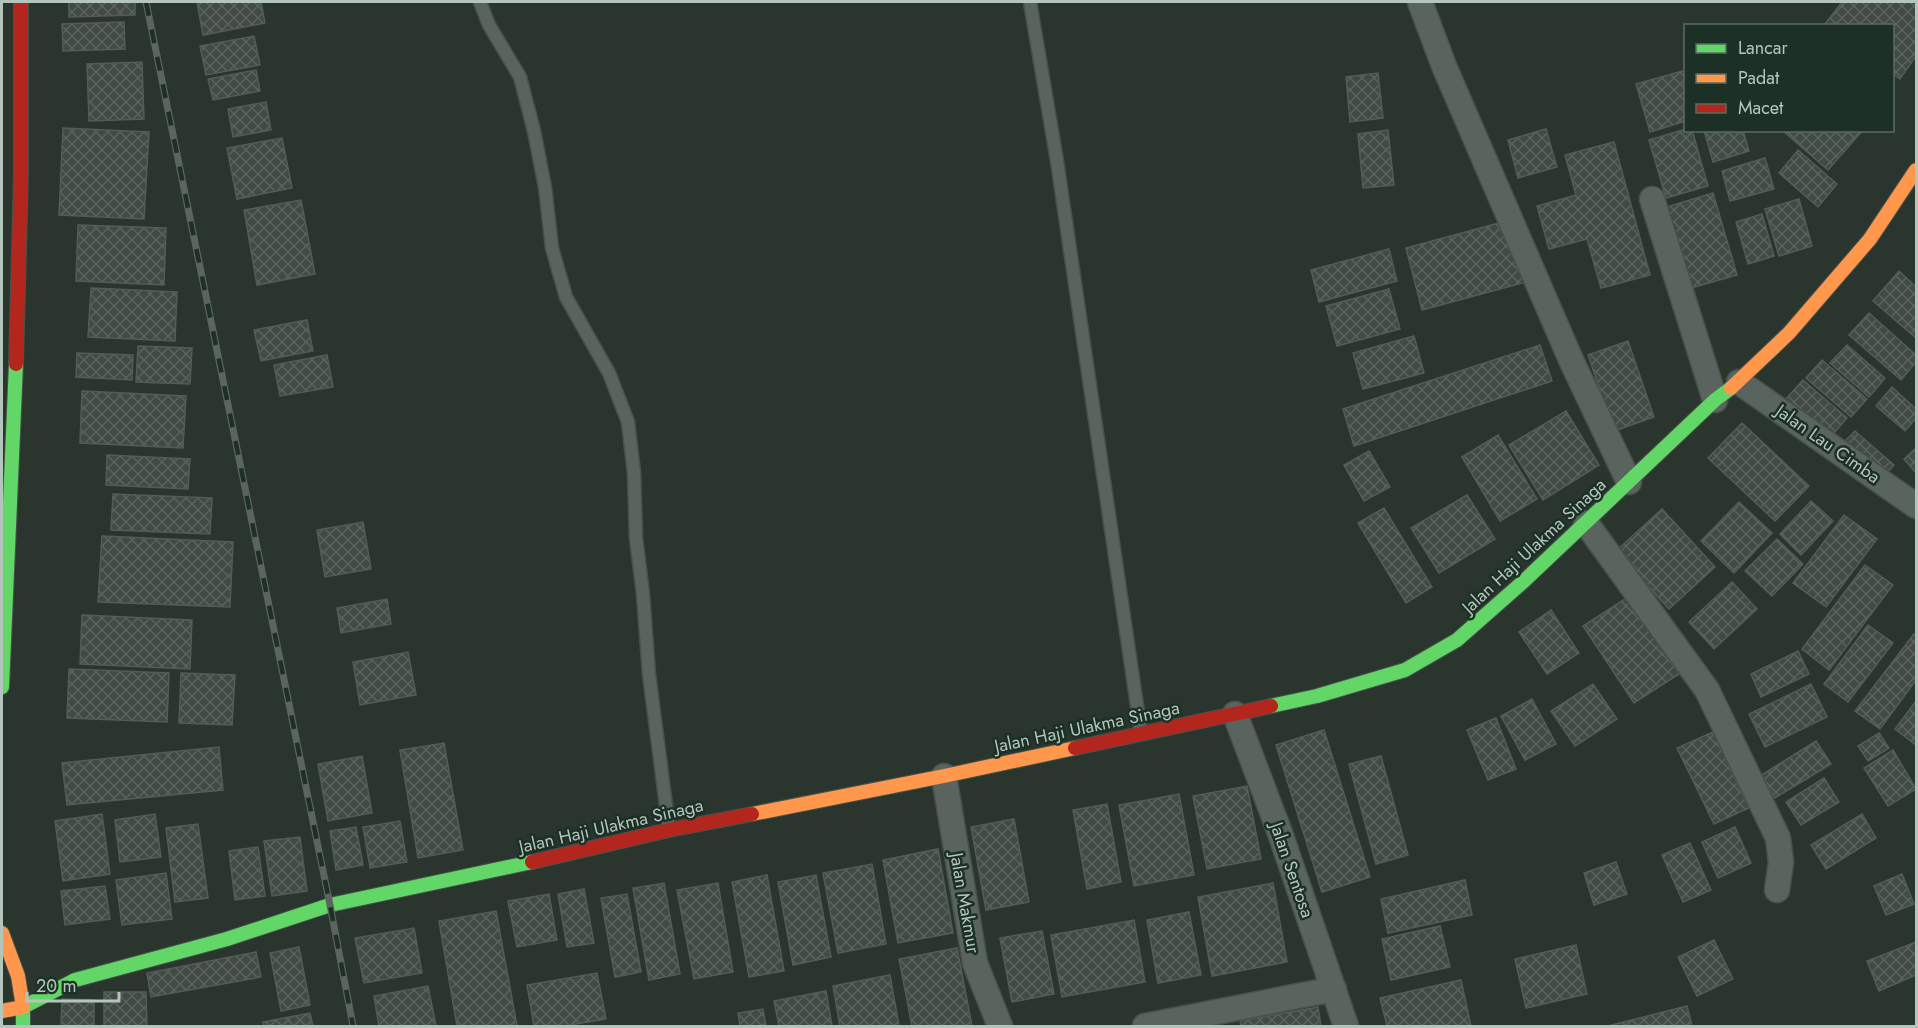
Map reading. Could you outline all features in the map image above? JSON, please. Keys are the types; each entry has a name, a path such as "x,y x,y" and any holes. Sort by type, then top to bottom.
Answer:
{"main road":[{"path":"2,687 11,231 23,86 21,2"},
{"name":"Jalan Haji Ulakma Sinaga","path":"2,1011 23,1006 75,980 227,939 330,905 500,870 669,830 944,776 1235,714 1317,696 1405,670 1457,640 1789,333 1870,239 1917,170"},
{"path":"2,933 24,976 23,1026"},
{"path":"2,978 24,976"},
{"name":"Jalan Haji Ulakma Sinaga","path":"52,978 75,980"}],"street":[{"path":"1420,2 1443,66 1571,360 1629,482"},
{"path":"1652,200 1715,400"},
{"name":"Jalan Lau Cimba","path":"1738,381 1917,507"},
{"path":"1586,523 1707,690 1778,838 1781,862 1777,890"},
{"name":"Jalan Sentosa","path":"1235,714 1280,833 1346,1026"},
{"name":"Jalan Makmur","path":"944,776 975,963 1000,1026"},
{"path":"1145,1026 1334,989"}],"lane":[{"path":"480,2 489,25 520,77 545,187 552,248 566,297 609,373 628,422 649,674 669,830"},
{"path":"1030,2 1057,161 1141,734"}],"building":[{"path":"69,2 135,2 135,15 69,17"},
{"path":"197,2 261,2 265,23 203,35"},
{"path":"1842,2 1916,2 1916,56 1900,79 1894,74 1894,24 1825,24"},
{"path":"124,22 125,49 63,51 62,24"},
{"path":"254,36 260,65 206,75 200,46"},
{"path":"142,62 144,119 89,121 87,64"},
{"path":"256,70 260,91 213,100 208,79"},
{"path":"1684,71 1684,122 1650,132 1636,84"},
{"path":"1378,73 1383,118 1350,122 1346,77"},
{"path":"266,102 271,130 233,137 228,109"},
{"path":"63,128 149,132 144,219 59,215"},
{"path":"1546,129 1557,167 1518,178 1508,140"},
{"path":"1388,130 1394,185 1363,188 1358,134"},
{"path":"1684,130 1684,132 1693,132 1708,186 1666,198 1649,140"},
{"path":"1705,132 1744,132 1749,151 1713,162"},
{"path":"1784,132 1861,132 1828,170"},
{"path":"282,138 292,188 237,199 227,148"},
{"path":"1614,142 1650,275 1601,288 1587,239 1549,249 1537,206 1576,195 1565,155"},
{"path":"1798,150 1837,184 1818,207 1779,173"},
{"path":"1765,158 1774,189 1730,201 1722,171"},
{"path":"1713,193 1737,275 1691,288 1667,207"},
{"path":"1799,199 1812,246 1779,256 1765,209"},
{"path":"301,200 315,274 257,285 244,210"},
{"path":"1762,214 1774,256 1748,264 1736,222"},
{"path":"1510,220 1526,282 1422,310 1406,248"},
{"path":"78,225 166,228 164,285 76,281"},
{"path":"1389,249 1397,281 1319,302 1311,270"},
{"path":"1899,271 1916,287 1916,338 1873,301"},
{"path":"91,288 177,292 175,341 88,337"},
{"path":"1389,289 1400,329 1337,346 1326,306"},
{"path":"1869,313 1916,355 1916,362 1901,380 1849,335"},
{"path":"307,320 313,351 261,361 254,330"},
{"path":"1414,336 1424,373 1363,389 1353,353"},
{"path":"1628,341 1654,417 1614,431 1588,355"},
{"path":"1540,345 1552,381 1354,446 1343,409"},
{"path":"1847,345 1885,378 1869,397 1830,363"},
{"path":"138,346 192,348 190,384 136,382"},
{"path":"77,353 133,355 132,380 76,377"},
{"path":"327,355 333,387 280,396 274,365"},
{"path":"1822,360 1867,399 1851,417 1806,378"},
{"path":"1803,380 1847,418 1828,440 1784,401"},
{"path":"1892,387 1916,409 1916,418 1905,431 1876,406"},
{"path":"82,391 186,396 183,448 80,443"},
{"path":"1566,411 1599,465 1543,500 1509,445"},
{"path":"1742,423 1809,486 1775,521 1708,458"},
{"path":"1855,431 1894,465 1882,478 1842,444"},
{"path":"1498,435 1537,499 1500,521 1462,457"},
{"path":"1916,448 1916,473 1904,459"},
{"path":"1369,451 1390,487 1364,501 1344,465"},
{"path":"107,455 190,459 188,489 106,485"},
{"path":"113,494 212,498 210,534 111,530"},
{"path":"1467,495 1495,539 1439,573 1411,528"},
{"path":"1811,501 1833,521 1801,555 1780,534"},
{"path":"1739,502 1772,533 1734,573 1701,541"},
{"path":"1384,508 1432,587 1406,603 1358,523"},
{"path":"1662,509 1715,567 1669,609 1616,551"},
{"path":"1844,515 1877,539 1826,607 1793,583"},
{"path":"363,522 371,569 325,577 317,530"},
{"path":"102,536 233,542 230,607 98,602"},
{"path":"1777,539 1803,564 1772,596 1745,571"},
{"path":"1865,565 1893,585 1829,670 1802,649"},
{"path":"1732,582 1757,609 1714,649 1689,622"},
{"path":"1631,595 1682,672 1634,703 1583,626"},
{"path":"387,599 391,624 341,633 337,608"},
{"path":"1551,610 1579,653 1547,674 1519,632"},
{"path":"82,615 192,620 190,669 80,664"},
{"path":"1868,625 1893,643 1848,702 1824,684"},
{"path":"1914,634 1916,636 1916,680 1880,729 1855,711"},
{"path":"1798,651 1809,674 1761,697 1751,674"},
{"path":"408,652 416,695 360,705 353,662"},
{"path":"69,669 169,673 167,722 67,718"},
{"path":"181,673 235,675 232,725 179,723"},
{"path":"1593,684 1617,719 1575,746 1551,711"},
{"path":"1811,684 1827,717 1765,747 1749,714"},
{"path":"1532,699 1556,744 1525,760 1501,716"},
{"path":"1916,701 1916,745 1895,729"},
{"path":"1496,718 1516,769 1488,780 1467,730"},
{"path":"1324,730 1370,877 1322,892 1276,745"},
{"path":"1713,732 1749,808 1714,824 1677,748"},
{"path":"1879,733 1889,748 1868,761 1858,746"},
{"path":"1816,741 1831,764 1775,798 1760,776"},
{"path":"444,743 463,850 418,858 400,750"},
{"path":"219,747 223,790 67,805 62,763"},
{"path":"1893,750 1916,789 1888,806 1864,768"},
{"path":"362,756 372,813 328,821 318,764"},
{"path":"1381,756 1408,855 1376,864 1349,764"},
{"path":"1824,778 1839,802 1801,825 1786,802"},
{"path":"1247,786 1261,859 1207,869 1193,796"},
{"path":"1179,794 1194,875 1134,886 1119,805"},
{"path":"1107,804 1121,882 1087,889 1073,810"},
{"path":"102,814 110,874 63,881 55,821"},
{"path":"155,814 161,857 120,862 115,820"},
{"path":"1862,814 1876,838 1826,869 1811,845"},
{"path":"1014,819 1029,902 986,910 971,827"},
{"path":"400,821 407,862 370,868 363,827"},
{"path":"198,824 208,898 175,902 166,828"},
{"path":"356,827 363,865 336,870 330,831"},
{"path":"1735,827 1751,863 1718,878 1702,842"},
{"path":"300,837 307,891 272,896 264,841"},
{"path":"1690,843 1711,890 1683,902 1662,855"},
{"path":"258,847 265,896 235,900 229,851"},
{"path":"938,849 953,933 898,943 883,860"},
{"path":"1616,862 1627,894 1594,905 1584,873"},
{"path":"872,864 886,944 838,953 823,873"},
{"path":"166,873 172,919 122,925 116,880"},
{"path":"1902,874 1914,904 1886,915 1874,886"},
{"path":"767,875 784,971 749,977 732,882"},
{"path":"816,875 831,957 793,965 778,882"},
{"path":"1465,880 1472,915 1388,933 1381,899"},
{"path":"664,883 680,974 649,980 633,888"},
{"path":"718,883 733,972 694,979 677,890"},
{"path":"1273,883 1287,962 1212,976 1198,897"},
{"path":"105,886 110,919 65,925 61,891"},
{"path":"584,889 594,943 567,947 558,894"},
{"path":"549,894 557,940 517,947 508,901"},
{"path":"627,894 641,972 615,977 601,898"},
{"path":"496,911 517,1026 457,1026 439,921"},
{"path":"1189,912 1201,975 1158,983 1147,920"},
{"path":"1134,920 1145,982 1062,997 1051,935"},
{"path":"1440,926 1450,967 1391,980 1382,939"},
{"path":"414,928 422,973 364,983 355,938"},
{"path":"1042,931 1054,994 1012,1002 1000,938"},
{"path":"1714,940 1733,979 1697,996 1678,957"},
{"path":"1916,942 1916,975 1879,991 1867,961"},
{"path":"1576,945 1587,994 1526,1008 1515,959"},
{"path":"299,947 310,1005 281,1011 270,953"},
{"path":"957,948 972,1026 912,1026 899,959"},
{"path":"256,952 261,977 151,997 147,973"},
{"path":"597,973 606,1019 564,1026 534,1026 527,985"},
{"path":"890,975 899,1026 840,1026 833,986"},
{"path":"1461,980 1471,1026 1387,1026 1380,998"},
{"path":"428,986 436,1026 379,1026 374,996"},
{"path":"826,991 832,1026 779,1026 774,1001"},
{"path":"104,992 146,992 147,1026 104,1026"},
{"path":"62,999 94,1000 94,1026 61,1026"},
{"path":"1687,1006 1692,1026 1608,1026"},
{"path":"1318,1007 1321,1026 1241,1026 1240,1021"},
{"path":"763,1009 766,1026 740,1026 738,1013"},
{"path":"310,1013 313,1026 264,1026 263,1022"}],"railway":[{"path":"146,2 353,1026"}],"traffic: fast":[{"path":"2,687 16,364"},
{"path":"1271,706 1317,696 1405,670 1457,640 1524,581 1715,400 1731,388"},
{"path":"23,1026 23,1007 75,980 227,939 330,905 532,862"}],"traffic: slow":[{"path":"1731,388 1789,333 1870,239 1916,170"},
{"path":"752,814 1075,748"},
{"path":"2,933 18,976 23,1007 2,1011"}],"traffic: jam":[{"path":"16,364 21,173 21,2"},
{"path":"1075,748 1271,706"},
{"path":"532,862 669,830 752,814"}]}
